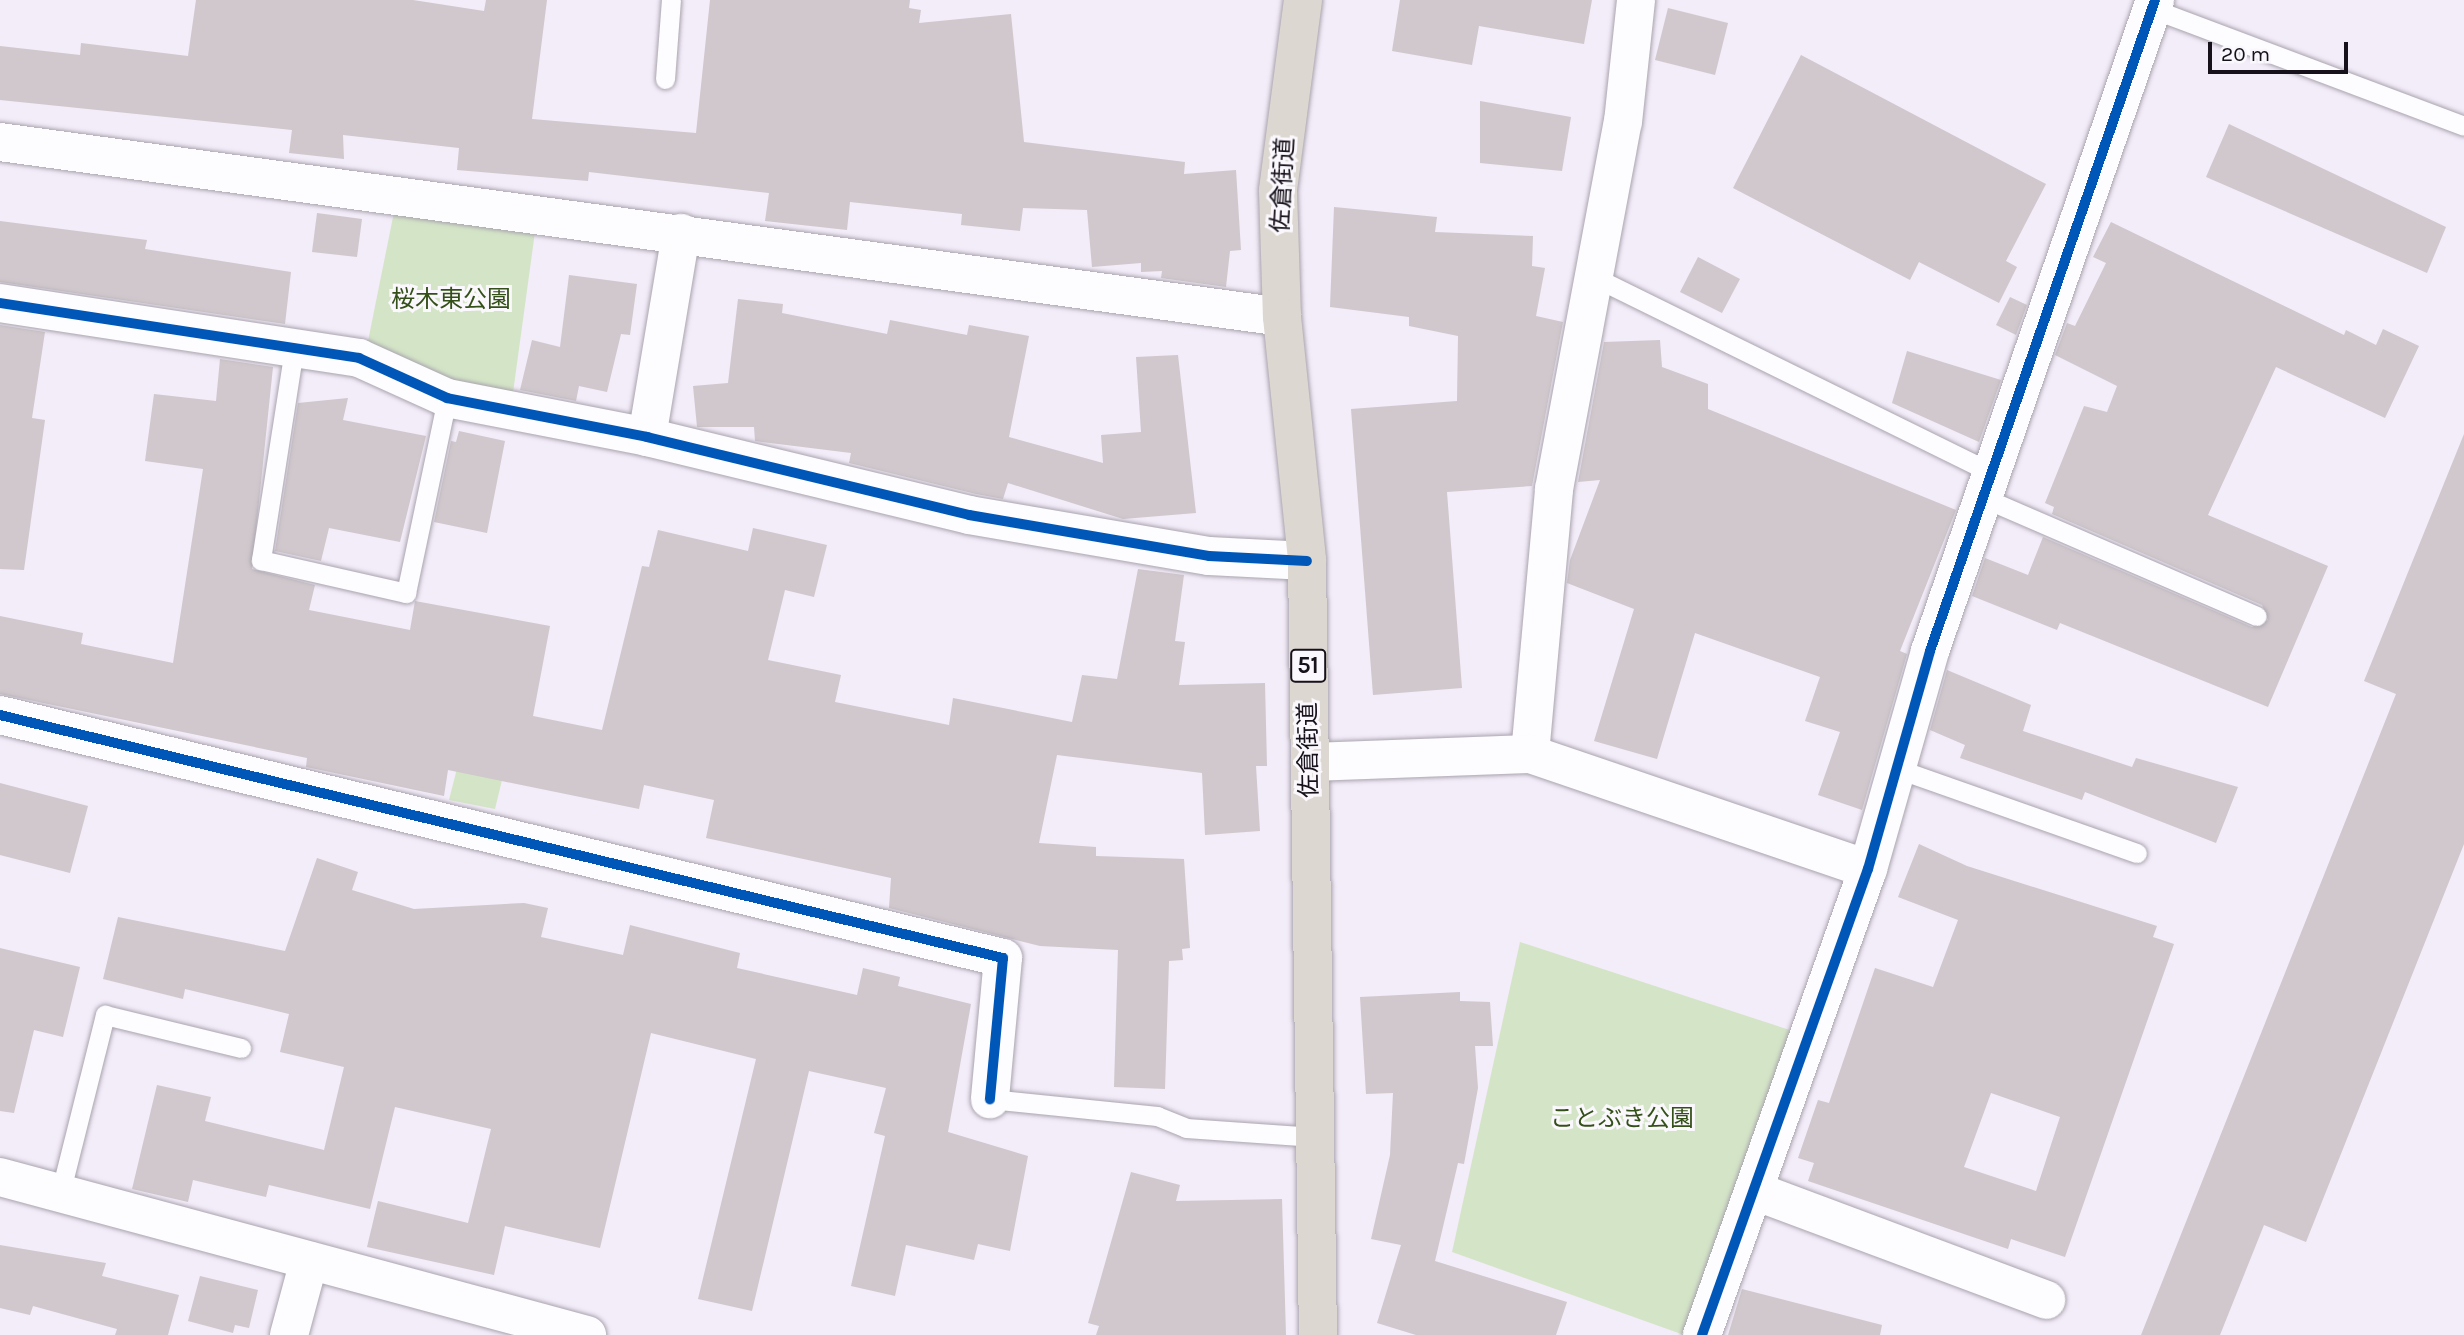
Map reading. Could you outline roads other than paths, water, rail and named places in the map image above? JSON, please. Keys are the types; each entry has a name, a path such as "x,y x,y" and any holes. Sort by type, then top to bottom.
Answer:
{"highway":[{"name":"佐倉街道","path":"1303,0 1278,191 1282,317 1307,561 1318,1335"}],"street":[{"path":"1530,754 1554,489 1623,122 1636,0"},
{"path":"1702,1335 1868,869 1901,770 1903,741 1930,651 2154,5"},
{"path":"0,142 1282,317"},
{"path":"647,437 681,233"},
{"path":"0,303 359,358 447,398 647,437 969,516 1209,556 1307,561"},
{"path":"0,715 1003,957 990,1099"},
{"path":"1310,762 1530,754 1868,869"},
{"path":"0,1177 571,1333"},
{"path":"1755,1191 2046,1300"},
{"path":"289,1335 309,1261"}],"lane":[{"path":"665,79 671,0"},
{"path":"2154,5 2464,126"},
{"path":"1594,277 1988,485 2257,615"},
{"path":"294,349 261,559 406,593 447,398"},
{"path":"1901,770 2137,853"},
{"path":"60,1194 105,1015 241,1048"},
{"path":"990,1099 1157,1116 1186,1128 1315,1137"}],"park label":[{"name":"桜木東公園","path":"451,300"},
{"name":"ことぶき公園","path":"1622,1119"}]}
